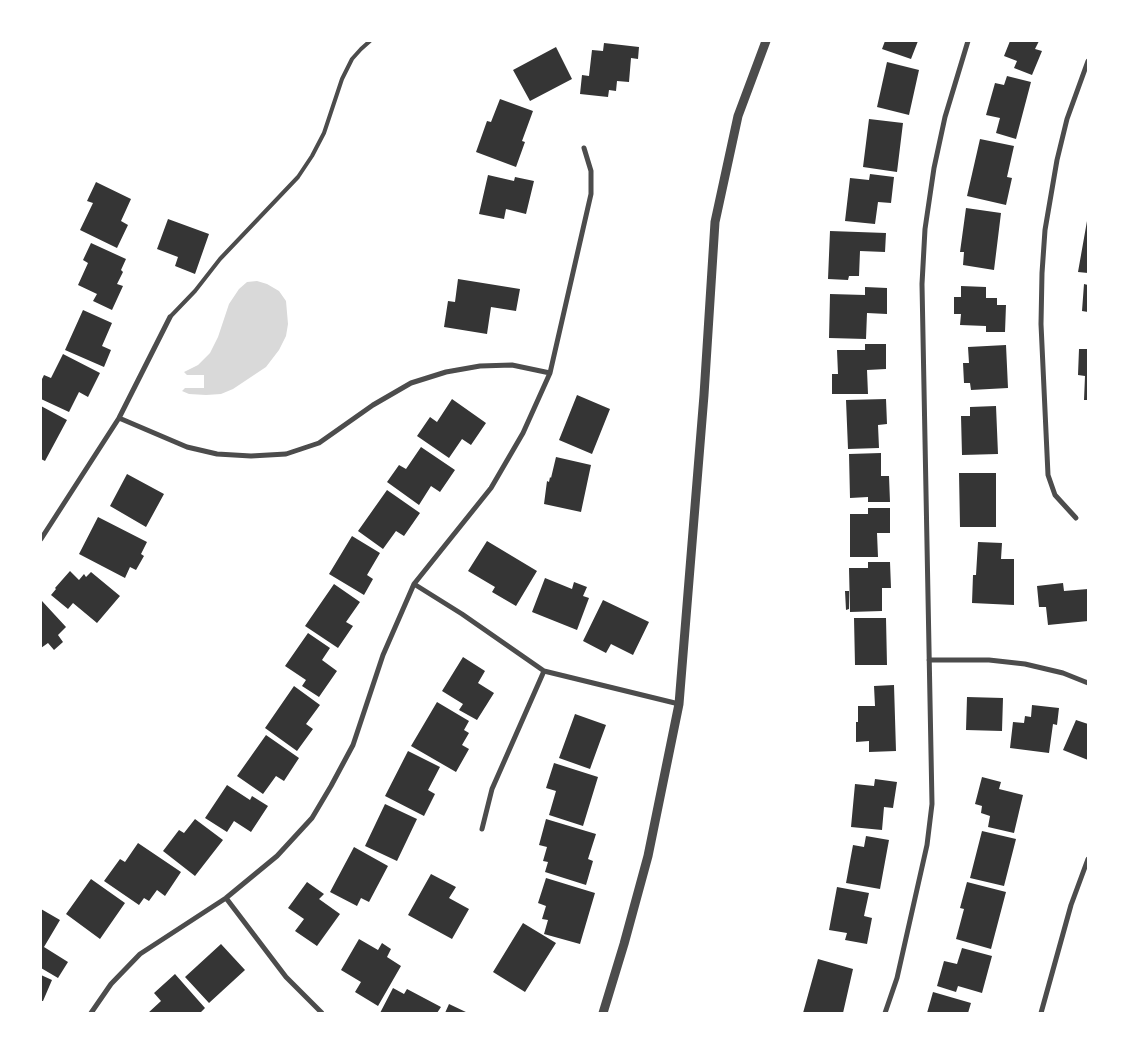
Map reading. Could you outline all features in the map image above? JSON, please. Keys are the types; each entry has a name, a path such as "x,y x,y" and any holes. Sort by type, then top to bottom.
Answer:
{"street":[{"path":"603,1013 648,856 679,704 704,395 715,222 738,116 766,41"},
{"path":"885,1013 897,978 927,845 932,796 922,275 925,229 934,168 945,117 968,41"},
{"path":"1076,518 1055,495 1048,475 1041,324 1042,273 1045,230 1057,160 1088,61"},
{"path":"91,1013 111,984 140,954 226,898 277,856 312,818 331,786 353,745 383,655 414,584 491,488 523,433 550,373 591,194 591,171 584,148"},
{"path":"41,539 119,418 170,317"},
{"path":"119,418 187,447 217,454 251,456 286,454 319,442 411,382 446,372 480,366 512,366 550,373"},
{"path":"414,584 462,614 544,671 679,704"},
{"path":"929,660 989,660 1025,664 1062,673 1088,683"},
{"path":"482,829 492,789 544,671"},
{"path":"1041,1013 1071,905 1088,859"},
{"path":"226,898 286,977 322,1013"}],"lane":[{"path":"170,317 195,291 220,259 298,177 324,133 342,80 352,60 370,41"}],"shaded area":[{"path":"257,281 279,291 286,301 288,324 286,336 279,350 266,367 233,389 221,394 206,395 189,394 182,391 185,388 204,388 204,375 187,375 184,372 198,365 210,353 218,337 229,304 239,289 247,282"}],"building":[{"path":"885,41 918,41 911,59 882,49"},
{"path":"1010,41 1039,41 1035,49 1042,51 1032,75 1014,68 1017,61 1004,56"},
{"path":"604,43 639,47 638,59 631,58 629,82 617,81 616,91 609,90 608,97 580,94 582,75 589,76 592,50 603,51"},
{"path":"556,47 572,79 530,101 513,70"},
{"path":"887,62 919,70 909,115 877,107"},
{"path":"1007,76 1031,82 1016,139 996,133 1000,118 986,115 995,83 1004,85"},
{"path":"500,99 533,111 522,141 525,142 516,167 476,152 487,121 491,122"},
{"path":"869,119 903,123 897,172 863,167"},
{"path":"980,139 1014,146 1007,177 1012,178 1006,205 967,196"},
{"path":"870,174 894,177 891,203 878,202 875,224 845,221 850,178 869,180"},
{"path":"488,175 514,181 515,177 534,181 526,214 506,209 504,219 479,214"},
{"path":"96,182 131,199 121,221 128,225 117,248 80,230 93,203 87,201"},
{"path":"966,208 1001,213 994,270 963,265 964,252 960,252"},
{"path":"168,219 209,234 195,274 175,266 178,257 157,249"},
{"path":"1088,221 1088,273 1078,272"},
{"path":"830,231 886,233 885,252 860,251 859,276 849,276 848,280 828,279"},
{"path":"91,243 126,259 121,270 123,272 117,284 123,286 112,310 93,301 97,294 78,285 88,263 83,260"},
{"path":"458,279 520,289 516,311 491,307 487,334 444,327 448,301 455,302"},
{"path":"1084,284 1088,285 1088,312 1082,311"},
{"path":"961,286 986,287 986,298 997,298 997,305 1006,305 1005,332 986,332 986,326 960,325 961,314 954,314 954,297 961,297"},
{"path":"865,287 887,288 887,314 867,313 866,339 829,338 830,294 865,295"},
{"path":"83,310 112,323 102,346 111,350 104,367 65,350"},
{"path":"865,344 886,344 886,369 867,370 868,394 832,394 832,374 838,374 837,350 865,350"},
{"path":"1006,345 1008,388 971,390 970,383 964,383 963,363 969,363 968,347"},
{"path":"1079,349 1088,349 1088,400 1084,400 1085,376 1078,375"},
{"path":"63,354 100,373 88,397 79,392 69,412 41,399 41,381 44,375 51,378"},
{"path":"577,395 610,409 592,454 559,440"},
{"path":"452,399 486,423 471,445 462,439 449,458 417,436 430,417 437,422"},
{"path":"886,399 887,424 878,425 879,448 848,449 846,400"},
{"path":"41,406 67,420 45,461 41,459"},
{"path":"996,406 998,454 962,455 961,416 970,416 970,407"},
{"path":"421,447 455,470 440,492 431,486 419,505 387,482 399,465 406,469"},
{"path":"881,453 881,476 889,476 890,502 868,502 868,497 850,498 849,454"},
{"path":"556,457 591,465 581,512 544,504 547,481 549,482 551,478"},
{"path":"959,473 996,473 996,527 960,527"},
{"path":"127,474 164,494 146,527 110,506"},
{"path":"387,490 420,513 404,536 396,531 383,549 358,531"},
{"path":"868,508 890,508 890,533 877,533 878,557 850,557 850,514 868,514"},
{"path":"98,517 147,542 141,554 144,556 136,570 130,567 125,578 79,554"},
{"path":"352,536 380,553 367,575 373,579 364,595 329,574"},
{"path":"487,541 537,571 516,606 492,592 495,587 468,571"},
{"path":"978,542 1002,543 1001,559 1014,559 1014,605 972,603 973,575 976,575"},
{"path":"868,562 890,562 891,588 882,588 882,611 850,612 849,568 868,568"},
{"path":"70,571 79,580 84,574 86,577 91,572 120,596 97,623 73,603 68,609 51,595"},
{"path":"545,578 572,589 574,582 587,587 583,596 589,598 577,630 532,612"},
{"path":"1063,583 1064,591 1088,589 1088,621 1048,625 1046,607 1039,607 1037,586"},
{"path":"334,584 360,602 346,622 353,626 338,648 305,626"},
{"path":"845,591 849,591 849,609 846,610"},
{"path":"603,600 649,622 633,655 611,644 606,653 583,641"},
{"path":"42,601 66,627 58,635 63,642 54,650 48,643 41,648"},
{"path":"854,618 886,618 887,665 855,665"},
{"path":"308,633 330,648 322,660 337,671 319,697 302,686 306,680 285,666"},
{"path":"463,657 485,671 478,683 494,693 477,720 459,710 463,704 442,691"},
{"path":"894,685 896,751 869,752 869,741 856,742 858,706 875,706 874,686"},
{"path":"294,686 320,705 306,724 313,729 297,751 265,728"},
{"path":"967,697 1003,698 1002,731 966,730"},
{"path":"437,702 469,721 464,730 469,733 462,745 469,749 456,772 411,746"},
{"path":"1032,705 1059,708 1057,725 1053,724 1049,753 1010,748 1013,722 1024,723 1025,716 1031,717"},
{"path":"575,714 606,725 590,769 559,758"},
{"path":"1076,720 1088,724 1088,760 1063,750"},
{"path":"266,735 299,758 284,781 276,776 263,794 237,776"},
{"path":"408,751 440,767 428,790 435,794 424,816 385,796"},
{"path":"554,763 598,777 583,826 549,815 556,791 546,788"},
{"path":"982,777 1001,782 999,789 1023,795 1014,833 988,827 990,816 981,813 982,806 975,804"},
{"path":"875,779 897,782 893,808 884,807 882,830 851,827 855,784 874,786"},
{"path":"227,785 250,800 252,796 268,806 251,832 234,821 227,832 205,818"},
{"path":"385,804 417,819 397,861 365,846"},
{"path":"195,819 223,840 195,876 163,851 179,830 184,833"},
{"path":"546,819 596,834 588,859 593,861 586,885 545,872 548,862 543,861 547,847 539,845"},
{"path":"982,831 1016,839 1004,886 970,878"},
{"path":"866,836 889,840 880,889 846,883 853,845 864,847"},
{"path":"138,843 181,872 165,896 157,890 149,901 144,898 139,905 104,881 120,859 125,862"},
{"path":"354,847 388,866 369,902 361,898 357,906 330,892"},
{"path":"431,874 456,887 449,898 469,909 452,939 408,915"},
{"path":"546,878 595,893 580,944 544,934 548,920 542,919 546,906 538,903"},
{"path":"91,879 125,903 100,939 66,914"},
{"path":"307,882 324,894 319,899 340,914 317,946 295,931 304,919 288,908"},
{"path":"967,882 1006,892 991,949 956,939 964,909 960,908"},
{"path":"837,887 869,893 864,916 872,918 867,944 845,940 847,933 829,930"},
{"path":"41,909 60,920 44,947 68,962 58,978 41,968"},
{"path":"523,923 556,943 525,992 493,972"},
{"path":"359,939 378,950 382,943 391,949 387,957 401,966 378,1006 355,992 361,982 341,970"},
{"path":"221,944 245,970 209,1003 185,977"},
{"path":"962,948 992,956 982,993 958,986 956,992 937,986 944,961 957,964"},
{"path":"818,959 853,969 843,1013 803,1013"},
{"path":"175,974 205,1008 200,1013 148,1013 161,1001 154,993"},
{"path":"41,975 52,980 43,1001 41,1001"},
{"path":"393,988 404,994 407,989 441,1007 437,1013 380,1013"},
{"path":"933,992 971,1003 968,1013 927,1013"},
{"path":"449,1004 468,1013 445,1013"}]}
